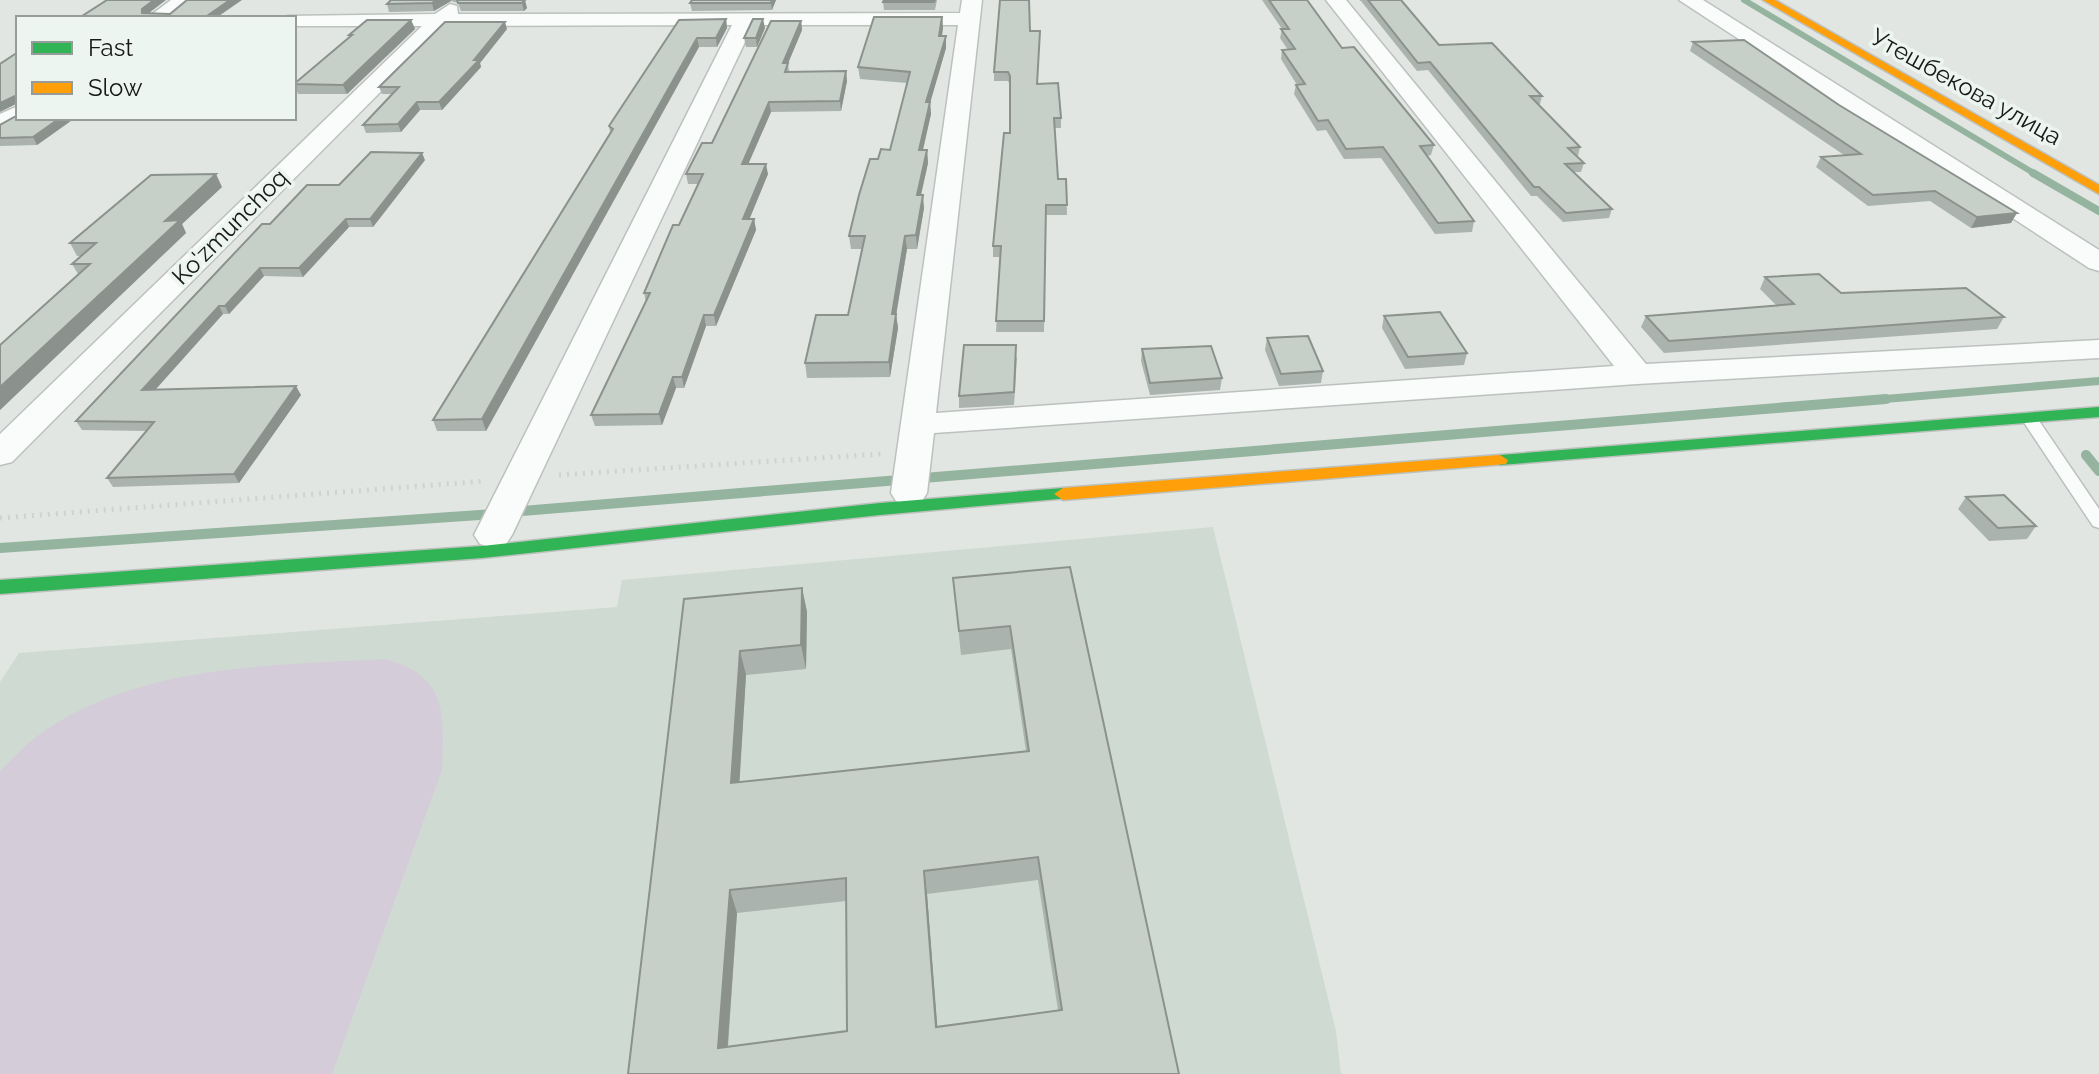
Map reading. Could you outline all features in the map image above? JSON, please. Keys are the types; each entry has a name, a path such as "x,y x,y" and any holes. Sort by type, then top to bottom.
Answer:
{"main road":[{"name":"Утешбекова улица","path":"1768,0 2099,190"},
{"path":"0,569 508,505 913,464 2099,401"},
{"path":"0,587 482,552 880,509 2099,412"}],"street":[{"path":"160,16 184,0"},
{"name":"Ko'zmunchoq","path":"0,454 461,0"},
{"path":"1336,0 1637,374"},
{"path":"1689,0 2099,262"},
{"path":"296,20 746,18 971,9 913,464 1637,374 2099,349"},
{"path":"508,505 746,18"}],"lane":[{"path":"2029,418 2099,522"}],"path":[{"path":"0,518 508,505 714,462 913,464"}],"shaded area":[{"path":"1213,527 1336,1031 1341,1074 0,1074 0,682 19,653 617,607 622,580"},
{"path":"385,659 406,666 421,676 438,700 443,731 442,770 332,1074 0,1074 0,771 36,737 75,713 116,695 159,682 249,668"}],"building":[{"path":"107,0 154,0 142,9 142,13 170,14 187,0 230,0 207,16 82,16"},
{"path":"391,0 437,0 432,3 387,4"},
{"path":"457,0 525,0 522,3 458,3"},
{"path":"692,0 772,0 771,3 690,3"},
{"path":"884,0 935,0 883,2"},
{"path":"1000,0 1029,0 1030,31 1040,31 1037,84 1058,83 1061,118 1054,118 1058,179 1066,179 1067,205 1046,205 1044,321 996,321 1001,246 993,246 1004,133 1010,133 1010,76 1008,72 994,72"},
{"path":"1269,0 1307,0 1342,48 1354,47 1434,145 1420,146 1474,221 1438,223 1383,147 1346,149 1328,120 1318,121 1296,85 1305,84 1282,50 1295,49 1281,29 1289,29"},
{"path":"1368,0 1401,0 1439,45 1492,43 1542,96 1530,96 1580,147 1568,148 1584,163 1565,164 1612,209 1566,213 1539,187 1534,187 1430,62 1418,63"},
{"path":"874,17 942,17 939,36 946,36 926,102 930,102 919,150 927,150 917,195 923,195 916,235 905,236 892,314 896,314 889,362 805,363 816,315 848,315 865,236 849,236 859,195 870,159 878,159 881,149 890,150 910,72 858,67"},
{"path":"726,19 716,38 697,38 482,419 433,420 613,129 609,126 679,20"},
{"path":"753,19 763,19 756,38 744,38"},
{"path":"367,20 411,20 343,85 296,84 352,35 349,35"},
{"path":"771,21 801,21 783,63 788,63 785,72 846,71 840,101 769,102 742,164 766,164 743,219 754,219 714,315 704,315 682,377 673,377 659,414 591,415 650,293 644,293 673,225 679,225 703,174 686,174 702,143 712,143"},
{"path":"445,22 505,22 474,60 479,60 439,102 417,102 398,124 363,125 399,87 379,87"},
{"path":"1744,40 1839,105 2017,213 1977,217 1935,191 1873,195 1821,157 1861,154 1693,42"},
{"path":"16,53 16,102 15,96 0,103 0,64"},
{"path":"16,116 16,120 57,120 33,137 0,138 0,125"},
{"path":"371,152 422,153 370,219 346,219 299,268 260,268 225,306 219,306 142,390 296,386 234,474 107,478 154,422 76,421 262,224 270,224 307,185 339,185"},
{"path":"216,174 165,221 180,220 0,387 0,345 90,264 72,264 96,243 70,243 151,175"},
{"path":"1819,274 1841,293 1966,288 2004,317 1669,341 1646,316 1794,304 1765,277"},
{"path":"1440,312 1467,353 1408,357 1384,316"},
{"path":"1308,336 1323,371 1281,374 1267,338"},
{"path":"964,345 1016,345 1014,392 959,396"},
{"path":"1211,346 1222,378 1150,383 1142,349"},
{"path":"2004,495 2036,526 1998,528 1966,497"},
{"path":"1070,567 1179,1074 628,1074 684,599 802,588 801,645 740,651 731,783 1029,751 1010,626 959,631 953,578","holes":["1038,857 1062,1010 936,1027 924,871","846,878 847,1031 718,1048 730,890"]}],"waterway":[{"path":"1744,0 2037,175"},
{"path":"2033,173 2099,211"},
{"path":"1861,401 2099,381"},
{"path":"510,512 1886,399"},
{"path":"2086,455 2099,471"},
{"path":"0,548 494,514"}],"traffic: fast":[{"path":"1500,460 2099,412"},
{"path":"0,587 482,552 880,509 1063,494"}],"traffic: slow":[{"path":"1768,0 2099,190"},
{"path":"1063,494 1500,460"}]}
